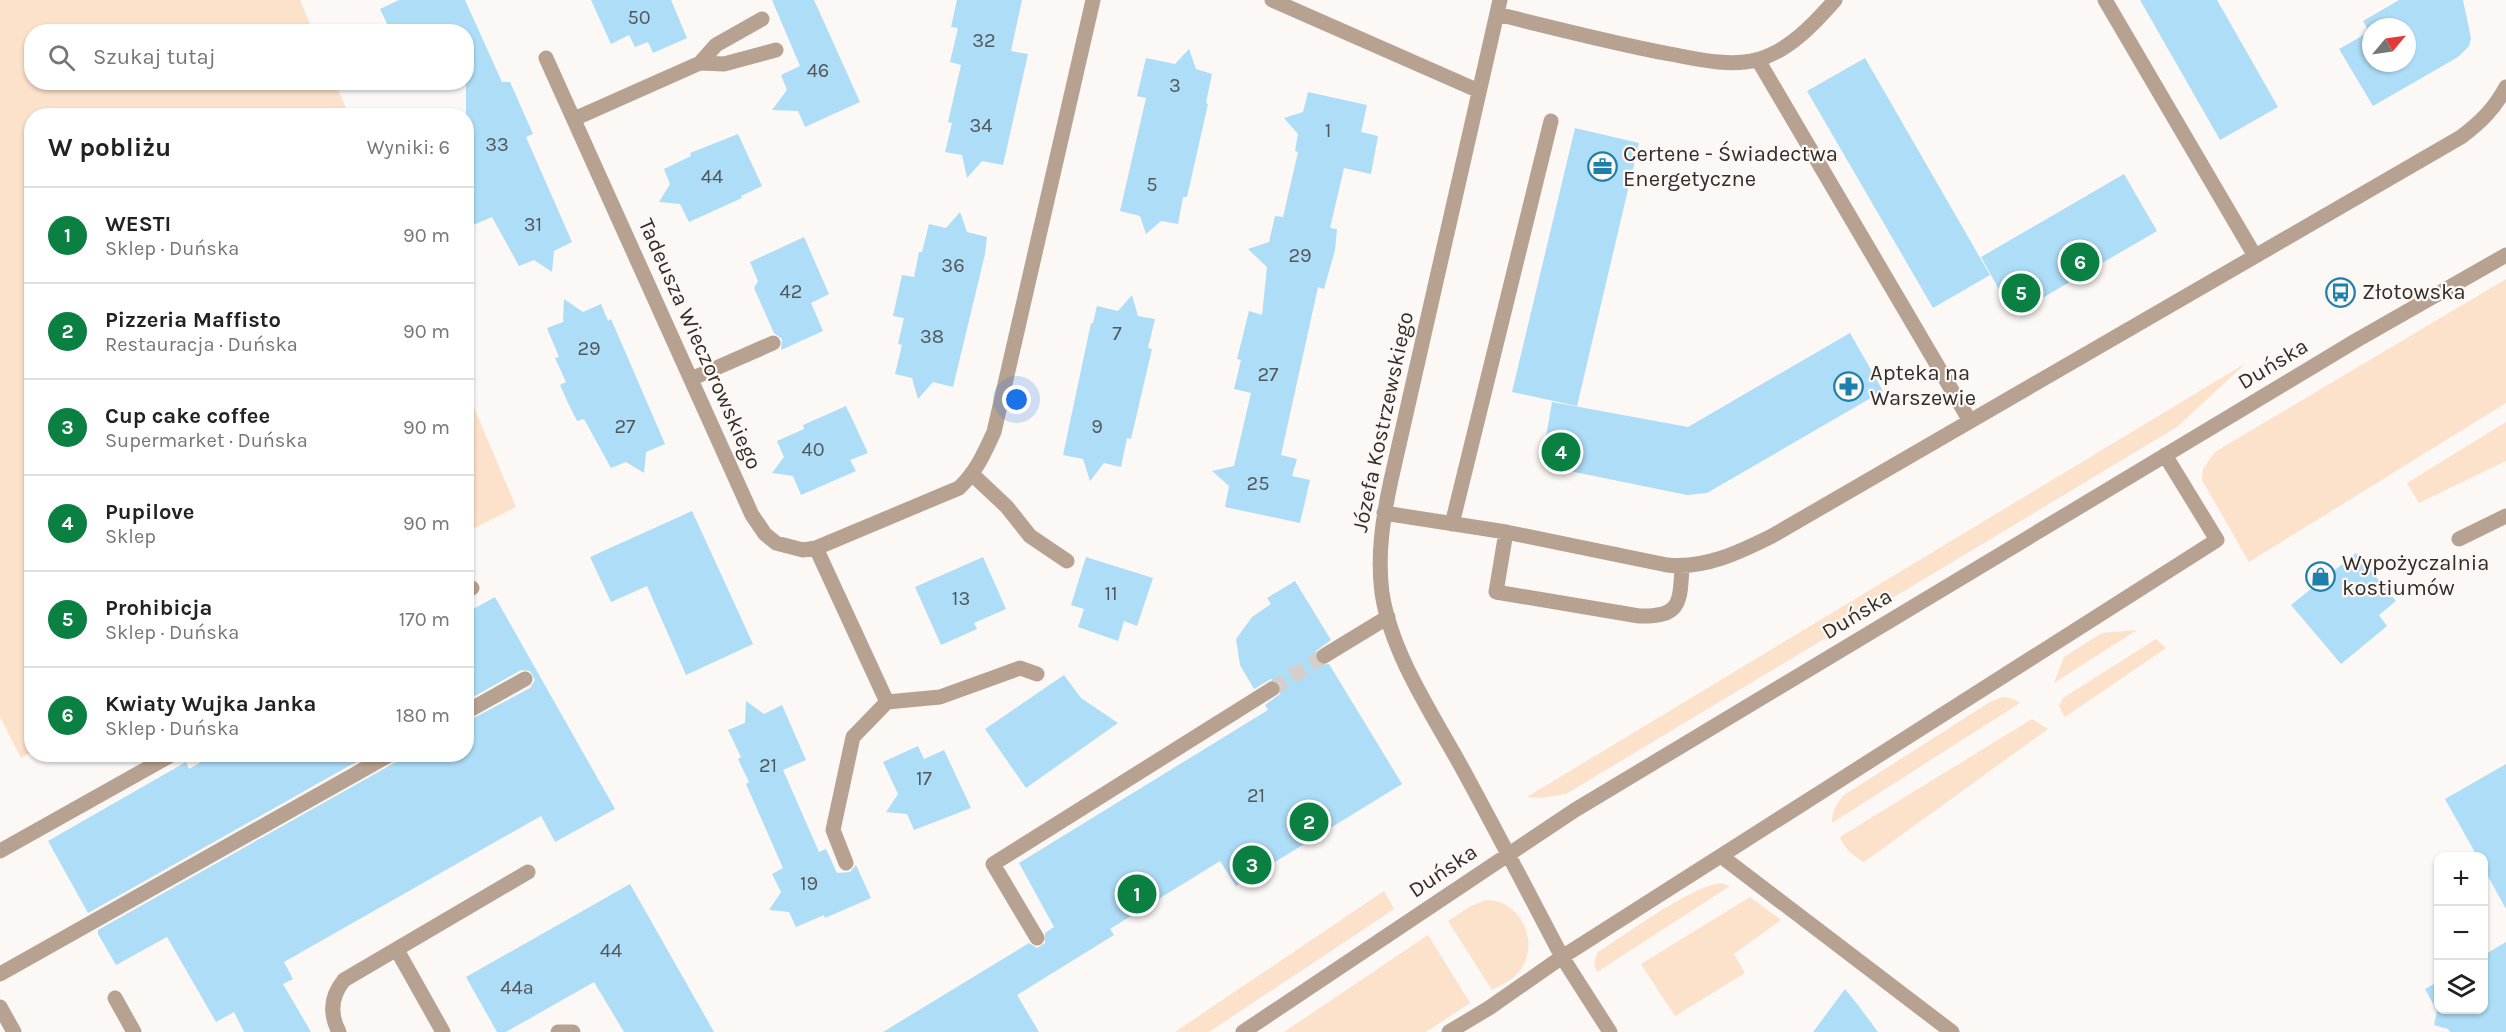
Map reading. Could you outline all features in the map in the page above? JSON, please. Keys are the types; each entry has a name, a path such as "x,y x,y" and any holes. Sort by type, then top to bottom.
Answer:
{"street":[{"name":"Tadeusza Wieczorowskiego","path":"546,58 752,515 765,534 776,543 792,548 816,548 959,488 973,475 994,432 1093,0"},
{"path":"1272,0 1479,91"},
{"name":"Józefa Kostrzewskiego","path":"1610,1032 1562,957 1409,670 1388,617 1382,593 1380,564 1384,513 1498,7 1677,55 1727,62 1758,60 1802,34 1835,0"},
{"path":"2105,0 2255,256"},
{"path":"574,119 700,63 716,45 762,19"},
{"path":"700,63 724,64 776,50"},
{"path":"1758,60 1970,421"},
{"path":"1384,513 1506,532 1667,565 1682,566 1714,560 1754,545 2461,136 2485,119 2506,87"},
{"path":"1452,524 1551,122"},
{"name":"Duńska","path":"1243,1032 1507,854 1602,794 2357,340 2506,255"},
{"path":"691,379 773,343"},
{"path":"1449,1032 1489,1008 1562,957 2217,540 2165,455"},
{"path":"973,475 1007,507 1030,536 1067,561"},
{"path":"2459,539 2506,516"},
{"path":"1506,532 1496,592 1638,616 1661,615 1677,605 1681,596 1682,566"},
{"path":"816,548 887,702"},
{"path":"1324,656 1388,617"},
{"path":"846,863 833,830 853,738 887,702 940,697 1020,668 1037,674"},
{"path":"474,708 525,680"},
{"path":"1036,938 993,864 1272,689"},
{"path":"0,850 158,762"},
{"path":"0,974 377,762"},
{"path":"1721,856 1952,1032"},
{"path":"339,1032 332,1009 335,992 344,980 528,872"},
{"path":"397,950 443,1032"},
{"path":"115,998 134,1032"},
{"path":"0,1007 14,1032"},
{"path":"558,1032 573,1032"}],"shaded area":[{"path":"0,0 300,0 310,24 24,24 24,90 338,90 346,108 24,108 24,756 21,758 0,717"},
{"path":"2506,279 2506,403 2249,562 2202,480 2203,469 2215,452"},
{"path":"2246,363 2177,427 1566,794 1541,798 1527,797"},
{"path":"474,408 516,507 474,528"},
{"path":"2506,422 2506,461 2419,503 2407,483"},
{"path":"2137,630 2054,683 2064,657 2102,633"},
{"path":"2156,639 2166,648 2065,717 2059,706 2063,698"},
{"path":"2002,697 2011,698 2020,703 1832,823 1835,808 1844,795 1990,702"},
{"path":"2032,719 2048,729 1864,862 1844,845 1840,837"},
{"path":"1721,883 1730,886 1597,972 1594,963 1597,953 1676,902 1708,886"},
{"path":"1384,891 1394,909 1209,1032 1175,1032"},
{"path":"1750,897 1781,920 1734,954 1745,973 1675,1016 1641,964"},
{"path":"1486,900 1499,902 1509,907 1518,915 1528,937 1525,961 1519,972 1492,990 1448,921 1471,906"},
{"path":"1428,935 1470,1003 1426,1032 1284,1032"}],"building":[{"path":"399,0 465,0 502,82 510,82 533,134 526,137 572,242 554,251 552,272 534,260 519,266 492,217 474,225 474,108 466,108 466,90 474,90 474,24 387,24 380,9"},
{"path":"591,0 671,0 687,38 653,53 648,42 635,47 629,35 611,44"},
{"path":"772,0 814,0 860,102 805,127 798,111 772,110 787,90 781,75 800,66"},
{"path":"957,0 1022,0 1011,51 1028,54 1003,165 982,161 967,178 962,155 945,152 952,123 948,122 961,65 950,62 958,28 951,27"},
{"path":"2140,0 2217,0 2278,107 2220,140"},
{"path":"2399,0 2463,0 2471,38 2469,46 2458,57 2373,106 2339,49 2362,36 2362,72 2416,72 2416,18 2368,18"},
{"path":"1189,49 1196,69 1212,74 1206,103 1208,104 1187,197 1183,197 1178,224 1161,221 1146,234 1140,216 1120,211 1146,98 1137,96 1146,58 1175,64"},
{"path":"1865,58 1990,275 1933,308 1807,91"},
{"path":"1308,92 1367,105 1361,132 1378,136 1371,174 1344,168 1330,228 1337,229 1335,250 1324,289 1318,287 1281,455 1297,459 1292,476 1310,480 1300,523 1225,507 1229,486 1212,471 1234,466 1251,393 1234,389 1241,360 1237,359 1249,311 1262,315 1267,267 1248,249 1269,242 1275,216 1283,217 1298,152 1295,151 1298,134 1284,118 1303,112"},
{"path":"1575,128 1639,143 1577,406 1512,392"},
{"path":"738,134 762,186 741,196 742,198 689,222 680,204 659,202 670,184 664,169 691,156 690,153"},
{"path":"2124,174 2157,231 2013,315 1981,257"},
{"path":"960,212 967,232 987,237 985,254 953,387 933,382 918,399 912,378 895,374 902,345 898,344 904,318 893,316 902,275 914,277 919,252 922,252 929,224 946,228"},
{"path":"804,237 829,294 811,303 823,331 781,350 782,339 774,333 754,288 758,281 750,262"},
{"path":"1132,295 1138,316 1155,319 1148,348 1152,349 1131,439 1127,438 1121,467 1104,463 1090,481 1083,459 1063,455 1091,323 1093,323 1097,306 1118,311"},
{"path":"564,299 583,312 601,304 608,321 611,319 665,444 646,452 644,473 626,462 611,468 584,419 577,421 568,403 560,385 566,382 555,358 559,357 547,328 563,322"},
{"path":"1850,333 1883,391 1707,493 1687,495 1545,466 1543,454 1552,402 1688,427"},
{"path":"846,406 868,453 850,460 856,471 801,495 793,476 772,473 784,457 777,441 804,429 803,425"},
{"path":"692,511 753,644 686,675 647,586 611,602 590,557"},
{"path":"2356,553 2396,601 2379,615 2387,626 2341,664 2291,605"},
{"path":"983,557 1006,609 974,623 977,629 941,645 915,587"},
{"path":"1086,557 1153,578 1137,626 1124,621 1118,641 1078,627 1084,609 1071,605"},
{"path":"1295,581 1331,640 1316,651 1315,661 1320,665 1329,664 1402,784 1236,886 1220,861 1110,929 1114,935 1017,995 1039,1032 883,1032 1029,943 1037,948 1045,943 1045,933 1054,927 1019,863 1268,710 1265,705 1280,694 1281,684 1271,679 1254,689 1240,665 1236,639 1252,617 1271,604 1267,598"},
{"path":"495,597 615,809 555,842 541,816 284,962 293,979 283,984 311,1032 244,1032 234,1012 216,1022 167,937 116,965 98,934 98,930 396,762 474,762 474,718 530,688 535,680 530,671 521,670 474,696 474,609"},
{"path":"1064,675 1081,698 1118,723 1026,788 985,729"},
{"path":"746,701 764,714 782,705 806,760 783,770 819,852 826,849 837,873 850,872 856,865 871,898 825,918 824,915 796,927 789,912 769,910 781,892 772,874 783,868 746,784 749,782 738,759 741,757 728,730 745,723"},
{"path":"918,746 924,759 944,750 971,808 914,830 907,814 886,812 898,794 883,762"},
{"path":"186,762 189,769 201,762 356,762 88,913 48,841"},
{"path":"2506,764 2506,909 2488,876 2488,852 2475,852 2445,799"},
{"path":"630,884 714,1032 624,1032 594,982 506,1032 497,1032 466,977"},
{"path":"2506,942 2506,1032 2450,1032 2448,1029 2434,1025 2436,1014 2488,1014 2488,953"},
{"path":"2434,984 2434,1006 2425,989"},
{"path":"1845,989 1858,1005 1878,1032 1813,1032"}],"tunnel":[{"path":"1272,689 1324,656"}],"place":[{"name":"Certene - Świadectwa Energetyczne","path":"1602,167"},
{"name":"Kwiaty Wujka Janka","path":"2080,262"},
{"name":"Złotowska","path":"2341,292"},
{"name":"Prohibicja","path":"2021,293"},
{"name":"Apteka na Warszewie","path":"1849,386"},
{"name":"Pupilove","path":"1561,452"},
{"name":"Wypożyczalnia kostiumów","path":"2321,576"},
{"name":"Pizzeria Maffisto","path":"1309,822"},
{"name":"Cup cake coffee","path":"1252,865"},
{"name":"WESTI","path":"1137,894"}]}
